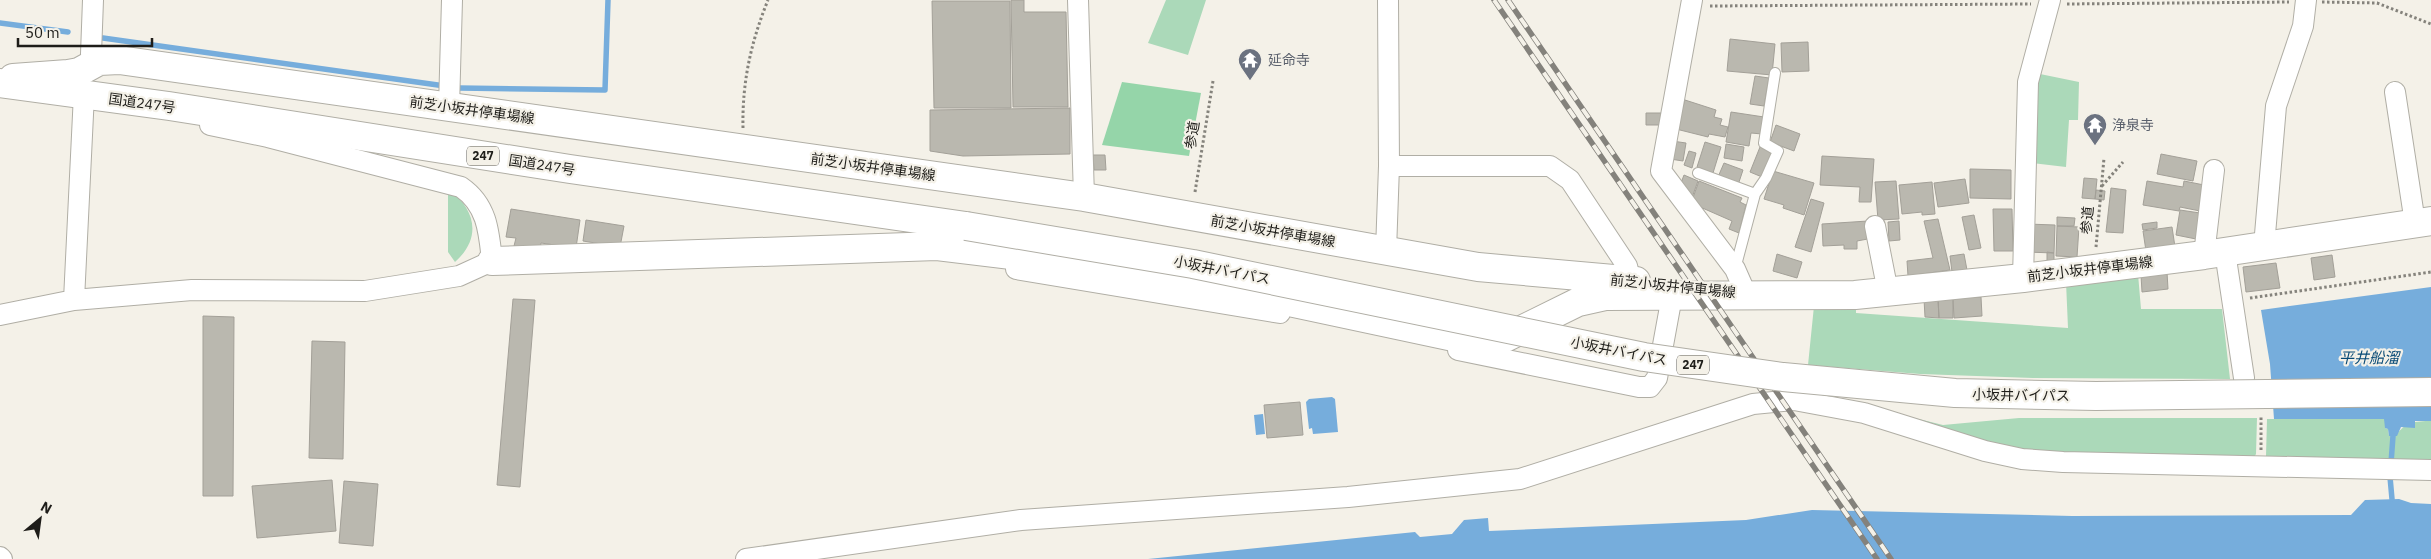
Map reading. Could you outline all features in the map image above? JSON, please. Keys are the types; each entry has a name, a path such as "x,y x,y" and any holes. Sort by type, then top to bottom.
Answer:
{"main road":[{"name":"前芝小坂井停車場線","path":"0,79 68,74 80,72 99,61 119,60 1084,197 1478,267 1746,294"},
{"name":"国道247号","path":"0,84 169,106 570,169 966,226"},
{"name":"前芝小坂井停車場線","path":"492,261 937,246 1019,254 1149,272 1477,342 1505,338 1578,302 1605,296 1746,294 1813,296 1888,292 2023,278 2264,246 2423,222"},
{"name":"小坂井バイパス","path":"966,226 1202,266 1644,358 1783,377 1955,393 2096,396 2431,392"}],"street":[{"path":"93,0 91,54 119,60"},
{"path":"449,107 452,0"},
{"path":"1078,0 1084,197"},
{"path":"1386,251 1389,166 1388,0"},
{"path":"1692,0 1661,171 1735,269 1746,294"},
{"path":"2023,278 2028,82 2050,0"},
{"path":"2264,246 2276,106 2303,26 2306,0"},
{"path":"2395,92 2423,222"},
{"path":"74,300 84,94"},
{"path":"0,315 74,300 192,290 365,291 459,276 492,261 489,230 482,207 472,194 461,187 268,136 183,120 169,106"},
{"path":"1389,166 1550,166 1570,180 1627,266 1631,281"},
{"path":"2214,170 2214,253 2232,301 2244,378"},
{"path":"1875,226 1888,292"},
{"path":"1019,254 1016,269 1294,315 1639,387 1650,387 1657,378 1672,296"},
{"path":"746,559 1021,520 1348,497 1520,479 1753,404 1794,400 1864,413 1985,451 2022,459 2063,462 2431,470"}],"lane":[{"path":"1735,269 1755,194 1766,178 1778,151 1764,143 1775,73"},
{"path":"1698,173 1755,194"}],"path":[{"path":"743,148 742,99 753,37 768,0"},
{"name":"参道","path":"1195,192 1213,81"},
{"name":"参道","path":"2095,256 2104,158"},
{"path":"2102,186 2124,162"},
{"path":"2232,301 2431,272"},
{"path":"2261,408 2261,466"}],"green space":[{"path":"1166,0 1206,0 1188,55 1148,43"},
{"path":"2040,74 2079,82 2078,120 2069,120 2066,167 2032,163 2035,89"},
{"path":"1122,82 1201,93 1189,156 1102,145"},
{"path":"448,189 465,205 472,224 472,234 469,243 464,253 455,262 448,252"},
{"path":"2138,274 2141,309 2222,309 2230,379 2033,378 1920,374 1808,365 1814,306 1856,305 1856,313 2068,328 2066,282"},
{"path":"1848,405 1878,409 1943,425 2019,418 2257,418 2256,454 2253,459 2028,453"},
{"path":"2267,419 2385,419 2385,428 2388,429 2389,436 2396,436 2399,431 2411,423 2431,421 2431,464 2269,460 2266,456"}],"water":[{"name":"平井船溜","path":"2431,287 2431,421 2415,421 2415,428 2401,427 2397,436 2389,436 2388,429 2385,428 2384,419 2274,419 2270,364 2261,310"},
{"path":"1332,397 1335,399 1338,432 1313,434 1312,428 1309,429 1306,402 1309,399"},
{"path":"1263,414 1265,434 1256,435 1254,415"},
{"path":"2399,499 2411,503 2431,504 2431,559 1148,559 1415,532 1420,537 1452,534 1464,520 1488,518 1489,531 1746,520 1812,510 2072,516 2351,515 2365,500"}],"building":[{"path":"1011,0 1024,0 1024,12 1066,12 1068,107 1013,107"},
{"path":"932,1 1010,1 1011,108 934,108"},
{"path":"1730,39 1775,44 1772,75 1727,71"},
{"path":"1808,42 1809,71 1782,72 1781,43"},
{"path":"1755,76 1769,78 1764,106 1750,104"},
{"path":"1685,100 1716,110 1714,117 1722,119 1720,125 1728,127 1725,137 1709,134 1708,137 1676,129"},
{"path":"1070,108 1070,154 963,156 930,151 930,110"},
{"path":"1731,112 1764,117 1762,134 1751,133 1749,146 1726,142"},
{"path":"1646,113 1661,113 1662,125 1646,125"},
{"path":"1776,125 1800,134 1794,151 1770,142"},
{"path":"1672,141 1686,143 1683,161 1670,159"},
{"path":"1705,142 1721,147 1713,173 1697,167"},
{"path":"1726,144 1744,147 1742,161 1724,158"},
{"path":"1760,147 1773,152 1762,177 1750,172"},
{"path":"1689,151 1696,153 1692,168 1684,165"},
{"path":"2161,154 2197,161 2193,181 2157,174"},
{"path":"1093,155 1105,155 1106,170 1094,170"},
{"path":"1822,156 1874,159 1871,202 1859,202 1860,187 1820,185"},
{"path":"1724,163 1743,170 1738,185 1718,177"},
{"path":"1970,169 2011,170 2011,199 1970,198"},
{"path":"1773,171 1814,183 1804,215 1783,208 1784,205 1764,199"},
{"path":"1684,175 1698,181 1690,203 1679,188"},
{"path":"2084,178 2097,179 2095,199 2082,198"},
{"path":"1965,179 1969,203 1938,207 1934,183"},
{"path":"1699,181 1742,198 1740,202 1746,205 1739,233 1729,229 1732,221 1691,203"},
{"path":"1896,181 1899,219 1878,220 1875,182"},
{"path":"2147,181 2183,187 2184,181 2204,185 2200,211 2180,207 2179,211 2143,205"},
{"path":"1932,182 1935,214 1922,215 1922,212 1902,214 1899,185"},
{"path":"2111,188 2126,190 2123,233 2106,232"},
{"path":"2096,190 2105,191 2104,200 2095,199"},
{"path":"1811,199 1824,203 1811,252 1795,247"},
{"path":"511,209 580,220 576,248 541,243 540,250 514,246 516,238 506,237"},
{"path":"1993,209 2012,209 2013,251 1994,251"},
{"path":"2180,210 2200,213 2196,239 2176,235"},
{"path":"1974,215 1981,248 1969,250 1962,217"},
{"path":"2057,217 2075,218 2074,226 2057,226"},
{"path":"1938,219 1950,270 1908,276 1907,261 1933,258 1924,221"},
{"path":"586,220 624,226 620,247 583,241"},
{"path":"1868,221 1873,238 1857,241 1857,249 1844,249 1844,245 1823,246 1822,224"},
{"path":"1899,221 1900,240 1889,241 1888,222"},
{"path":"2157,222 2157,228 2143,230 2142,224"},
{"path":"2027,224 2055,225 2054,253 2026,252"},
{"path":"2057,226 2079,227 2077,257 2056,256"},
{"path":"2172,227 2175,247 2146,251 2143,231"},
{"path":"2047,252 2054,253 2054,262 2047,261"},
{"path":"1777,254 1802,262 1797,278 1773,271"},
{"path":"1964,254 1967,270 1952,272 1950,256"},
{"path":"2332,255 2335,277 2314,280 2311,258"},
{"path":"2276,263 2280,288 2246,292 2243,267"},
{"path":"2167,272 2168,289 2142,292 2141,275"},
{"path":"1981,297 1982,316 1954,318 1953,298"},
{"path":"1938,298 1939,318 1925,317 1924,299"},
{"path":"1953,298 1953,318 1939,318 1938,299"},
{"path":"513,299 535,300 520,487 497,485"},
{"path":"203,316 234,317 233,496 203,496"},
{"path":"312,341 345,342 343,459 309,458"},
{"path":"1300,402 1303,435 1267,438 1264,405"},
{"path":"332,480 336,531 257,538 252,486"},
{"path":"344,481 378,484 373,546 339,543"}],"waterway":[{"path":"459,88 605,90 608,0"},
{"path":"0,23 68,32"},
{"path":"103,38 445,86"},
{"path":"2392,499 2390,477 2393,436"}],"railway":[{"path":"1494,0 1877,559"},
{"path":"1508,0 1891,559"}],"place":[{"name":"延命寺","path":"1250,81"},
{"name":"浄泉寺","path":"2095,146"}]}
